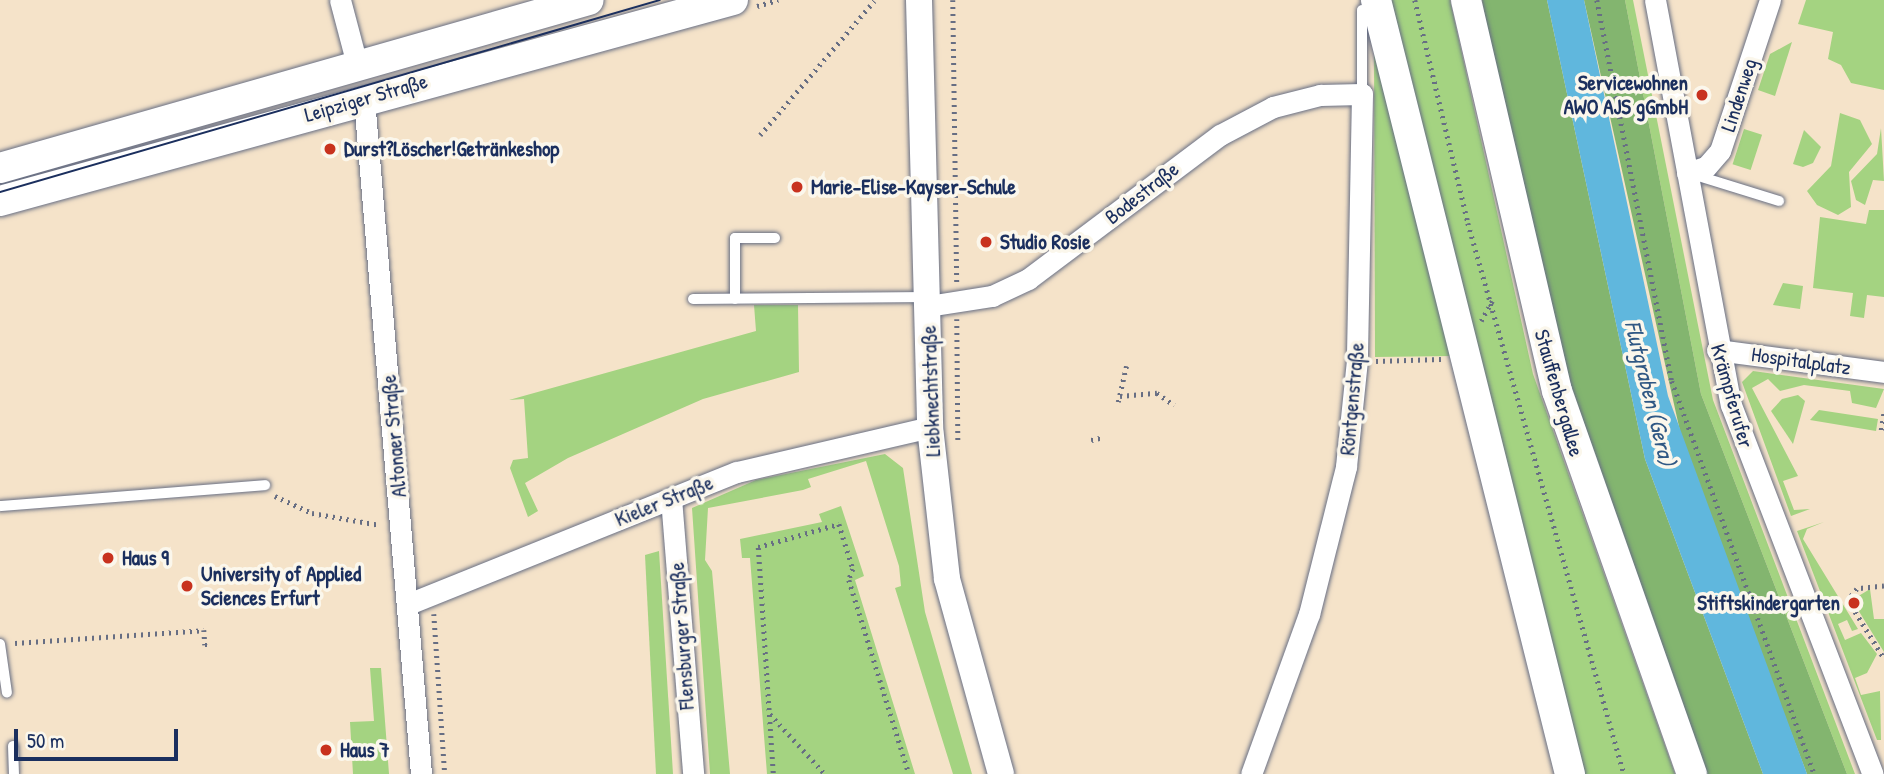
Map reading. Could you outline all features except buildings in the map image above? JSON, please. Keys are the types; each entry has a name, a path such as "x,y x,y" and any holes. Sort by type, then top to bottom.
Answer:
{"main road":[{"name":"Leipziger Straße","path":"0,168 589,0"},
{"name":"Leipziger Straße","path":"0,201 364,99 733,0"},
{"name":"Stauffenbergallee","path":"1466,0 1557,391 1692,774"},
{"path":"1369,5 1570,774"}],"street":[{"path":"341,0 358,68"},
{"name":"Liebknechtstraße","path":"919,0 930,427 947,579 1001,774"},
{"name":"Krämpferufer","path":"1655,0 1717,350 1749,457 1874,774"},
{"name":"Lindenweg","path":"1687,173 1706,167 1720,151 1770,0"},
{"name":"Bodestraße","path":"928,302 957,305 1028,279 1220,135 1273,107 1320,95 1362,94"},
{"name":"Röntgenstraße","path":"1251,774 1309,614 1346,467 1357,360 1362,94"},
{"name":"Altonaer Straße","path":"364,99 421,774"},
{"name":"Hospitalplatz","path":"1717,350 1884,372"},
{"name":"Kieler Straße","path":"408,604 737,471 930,427"},
{"name":"Flensburger Straße","path":"671,498 693,774"}],"lane":[{"name":"Röntgenstraße","path":"1362,94 1369,5"},
{"path":"1687,173 1779,201"},
{"path":"735,299 734,238 775,238"},
{"path":"693,299 928,302"},
{"path":"0,506 265,485"},
{"path":"0,638 7,693"},
{"path":"13,746 14,774"}],"path":[{"path":"953,0 958,441"},
{"path":"1415,0 1468,223 1624,774"},
{"path":"1597,0 1672,381 1814,774"},
{"path":"760,135 874,1"},
{"path":"1357,360 1462,355"},
{"path":"1118,402 1126,366"},
{"path":"1120,396 1157,393 1174,405"},
{"path":"1883,426 1884,413"},
{"path":"1091,440 1104,437"},
{"path":"265,485 272,495 312,513 402,529"},
{"path":"773,774 758,547 839,524 853,569 849,580 909,774"},
{"path":"1884,586 1857,589 1848,600 1884,658"},
{"path":"433,594 445,774"},
{"path":"0,644 204,630 205,645 211,645"},
{"path":"770,713 825,774"}],"green space":[{"path":"1387,0 1450,0 1533,374 1675,774 1580,774"},
{"path":"1482,0 1547,0 1645,459 1763,774 1707,774 1640,610 1592,469 1502,113"},
{"path":"1584,0 1625,0 1701,394 1847,774 1807,774 1686,458"},
{"path":"1625,0 1633,0 1713,400 1855,774 1847,774 1701,394"},
{"path":"1806,0 1884,0 1884,90 1851,83 1841,65 1828,59 1833,32 1798,24"},
{"path":"1792,42 1775,96 1758,90 1770,54"},
{"path":"1374,49 1452,356 1375,357"},
{"path":"1840,113 1860,120 1872,144 1849,172 1851,207 1838,215 1817,205 1807,191 1831,166"},
{"path":"1881,128 1884,181 1873,180 1865,205 1856,200 1851,181 1877,154"},
{"path":"1744,129 1762,135 1751,170 1733,164"},
{"path":"1804,130 1821,147 1813,163 1803,167 1793,164"},
{"path":"1869,210 1884,210 1884,297 1867,295 1864,318 1850,316 1853,293 1813,288 1820,217 1866,224"},
{"path":"1783,283 1803,286 1800,309 1773,305"},
{"path":"754,305 798,305 799,372 703,399 568,458 525,483 538,511 528,517 510,468 513,460 528,458 524,399 509,400 756,331"},
{"path":"1753,371 1884,389 1876,408 1852,403 1850,391 1804,385 1780,391 1768,379 1752,388 1798,476 1783,481 1794,510 1810,509 1791,516 1742,382"},
{"path":"1798,395 1805,401 1793,444 1771,411 1782,399"},
{"path":"1819,410 1878,419 1876,431 1810,420"},
{"path":"885,454 903,468 925,612 972,774 953,774 895,588 901,586 899,566 866,461 808,479 811,487 803,490 708,508 705,560 712,571 730,774 710,774 692,508 756,480"},
{"path":"841,506 864,576 855,580 915,774 767,774 750,558 742,558 740,539 822,522 819,514"},
{"path":"1824,522 1807,529 1803,539 1858,629 1852,631 1847,620 1838,624 1845,640 1861,633 1877,654 1867,673 1855,678 1861,695 1880,691 1881,740 1877,740 1797,531"},
{"path":"659,551 673,774 656,774 645,555"},
{"path":"1870,589 1874,619 1884,619 1884,652 1852,600"},
{"path":"370,668 381,668 389,774 353,774 350,722 374,721"}],"water":[{"name":"Flutgraben (Gera)","path":"1547,0 1584,0 1668,396 1807,774 1763,774 1645,459"}],"tram line":[{"path":"0,192 660,0"}],"place":[{"name":"Servicewohnen AWO AJS gGmbH","path":"1702,95"},
{"name":"Durst?Löscher!Getränkeshop","path":"330,149"},
{"name":"Marie-Elise-Kayser-Schule","path":"797,187"},
{"name":"Studio Rosie","path":"986,242"},
{"name":"Haus 9","path":"108,558"},
{"name":"University of Applied Sciences Erfurt","path":"187,586"},
{"name":"Stiftskindergarten","path":"1854,603"},
{"name":"Haus 7","path":"326,750"}]}
